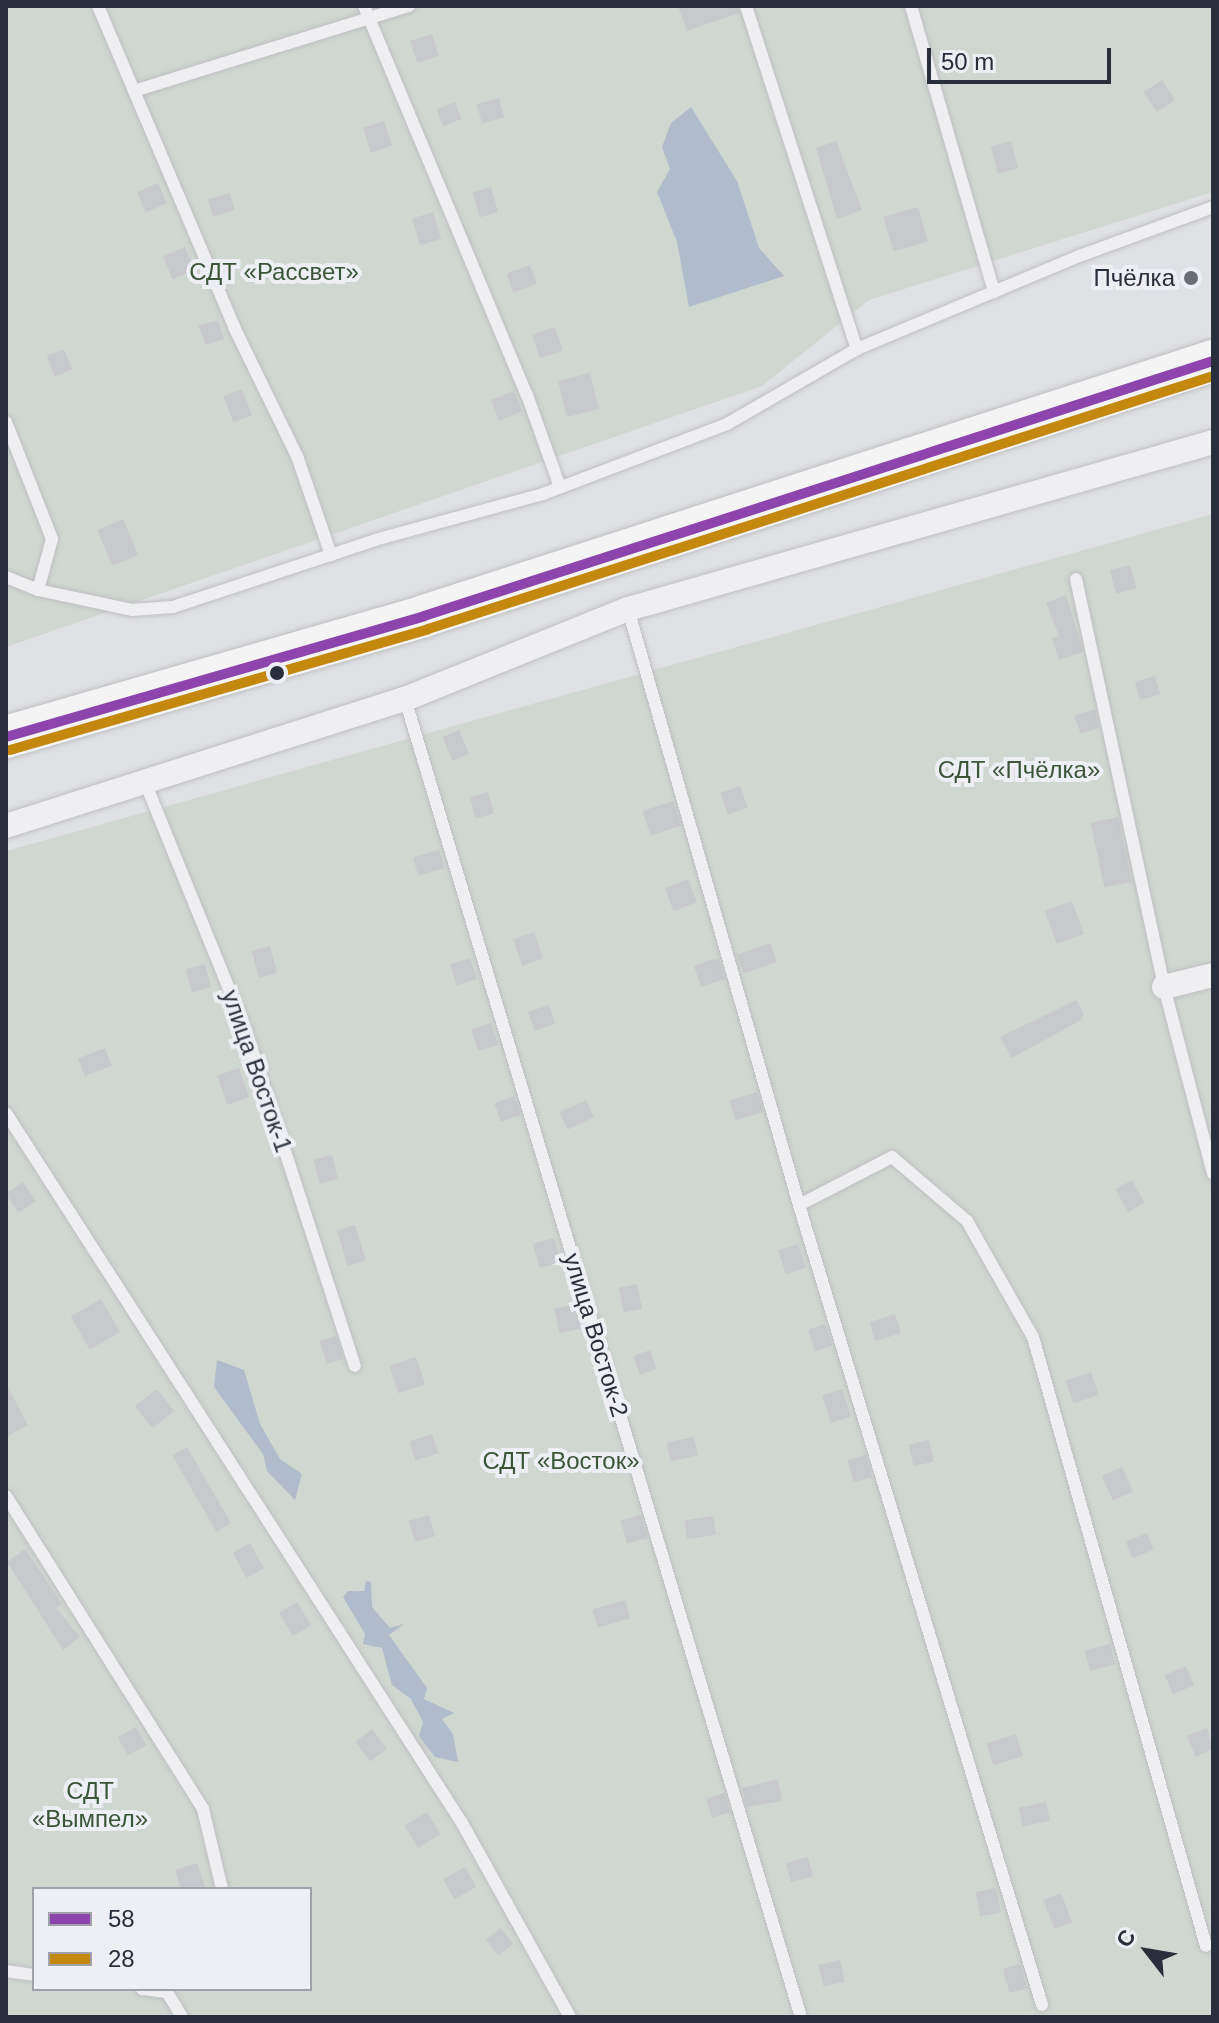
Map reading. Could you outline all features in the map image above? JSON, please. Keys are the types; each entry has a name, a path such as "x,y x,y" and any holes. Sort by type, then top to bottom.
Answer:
{"highway":[{"path":"6,737 424,616 1213,361"}],"street":[{"path":"6,826 405,699 628,609 1213,442"},
{"path":"1164,987 1213,975"}],"lane":[{"path":"98,6 234,327 297,456 331,555"},
{"path":"364,6 527,395 560,487"},
{"path":"134,91 409,6"},
{"path":"746,6 857,349"},
{"path":"911,6 994,292"},
{"path":"6,577 38,590 132,610 173,607 331,555 560,487 727,424 857,349 1213,207"},
{"path":"6,422 52,539 38,590"},
{"path":"1076,579 1164,987 1213,1174"},
{"path":"628,609 799,1205 1042,2005"},
{"name":"улица Восток-2","path":"405,699 801,2017"},
{"name":"улица Восток-1","path":"145,782 246,1031 355,1366"},
{"path":"6,1113 462,1823 570,2017"},
{"path":"799,1205 892,1157 967,1221 1033,1337 1206,1946"},
{"path":"6,1496 203,1809 222,1887"},
{"path":"6,1971 32,1975"},
{"path":"168,1991 182,2017"}],"green space":[{"name":"СДТ «Рассвет»","path":"6,6 1213,6 1213,192 869,300 762,386 6,647"},
{"name":"СДТ «Восток»","path":"1213,514 1213,2017 6,2017 6,851"}],"water":[{"path":"691,107 737,181 759,248 784,276 689,307 677,242 657,192 670,169 662,147 671,123"},
{"path":"217,1360 244,1370 260,1424 280,1459 302,1474 295,1500 267,1471 263,1454 214,1387"},
{"path":"366,1581 371,1582 372,1607 390,1628 404,1624 389,1635 427,1688 424,1699 454,1713 442,1719 453,1734 458,1762 435,1757 419,1736 423,1722 411,1699 392,1685 382,1648 363,1644 365,1634 343,1597 348,1591 364,1591"}],"building":[{"path":"678,6 737,6 739,13 687,31"},
{"path":"432,34 439,56 417,63 410,41"},
{"path":"1162,80 1175,100 1157,112 1144,92"},
{"path":"499,98 504,117 482,123 477,104"},
{"path":"455,102 462,119 443,126 436,109"},
{"path":"384,121 392,146 371,153 363,128"},
{"path":"836,141 862,210 837,219 816,148"},
{"path":"1011,141 1018,168 998,173 991,146"},
{"path":"158,183 167,203 146,212 137,192"},
{"path":"491,187 498,212 480,217 473,192"},
{"path":"230,193 235,210 213,217 208,199"},
{"path":"918,207 928,242 893,252 883,217"},
{"path":"433,212 441,239 420,245 412,218"},
{"path":"185,247 195,270 173,279 163,256"},
{"path":"530,265 537,284 513,292 507,274"},
{"path":"218,321 224,339 206,345 198,325"},
{"path":"555,327 563,351 540,358 532,334"},
{"path":"64,349 72,369 55,377 46,356"},
{"path":"590,373 599,409 567,417 558,381"},
{"path":"242,389 252,415 233,422 223,396"},
{"path":"514,391 522,411 499,421 491,400"},
{"path":"123,519 138,555 112,566 97,530"},
{"path":"1130,565 1136,588 1116,594 1110,570"},
{"path":"1066,595 1083,652 1059,660 1052,638 1059,636 1046,603"},
{"path":"1155,676 1160,694 1140,700 1135,682"},
{"path":"1095,709 1099,728 1081,734 1074,716"},
{"path":"459,730 469,754 453,761 442,737"},
{"path":"740,786 748,808 728,815 720,793"},
{"path":"488,792 494,813 476,818 470,797"},
{"path":"673,801 681,826 651,836 643,811"},
{"path":"1118,817 1132,882 1104,887 1091,823"},
{"path":"439,850 444,868 418,876 413,857"},
{"path":"688,879 697,902 674,911 665,888"},
{"path":"1072,901 1084,934 1057,944 1045,911"},
{"path":"534,932 543,958 522,966 513,939"},
{"path":"770,943 777,962 744,974 737,955"},
{"path":"270,946 277,973 259,978 252,951"},
{"path":"470,958 477,979 457,985 450,964"},
{"path":"719,960 725,979 701,987 694,966"},
{"path":"205,964 211,987 192,992 186,969"},
{"path":"1076,1000 1084,1014 1081,1020 1012,1058 1000,1037"},
{"path":"549,1005 555,1024 534,1031 528,1012"},
{"path":"491,1023 498,1045 478,1051 471,1029"},
{"path":"105,1048 112,1066 85,1076 78,1058"},
{"path":"239,1068 249,1097 227,1105 217,1075"},
{"path":"757,1092 763,1112 735,1121 729,1100"},
{"path":"514,1096 521,1115 501,1122 494,1103"},
{"path":"586,1100 594,1117 568,1129 560,1112"},
{"path":"332,1155 338,1179 320,1184 314,1160"},
{"path":"1132,1180 1145,1203 1128,1212 1115,1189"},
{"path":"23,1182 36,1201 18,1213 6,1193"},
{"path":"355,1225 366,1260 348,1266 337,1231"},
{"path":"554,1238 561,1262 540,1268 533,1244"},
{"path":"798,1244 806,1268 786,1274 778,1250"},
{"path":"637,1284 642,1308 624,1312 618,1288"},
{"path":"101,1299 120,1332 90,1349 71,1316"},
{"path":"577,1304 582,1329 559,1333 554,1308"},
{"path":"895,1314 901,1333 876,1341 869,1322"},
{"path":"825,1324 832,1346 815,1351 808,1330"},
{"path":"336,1336 343,1359 327,1364 320,1341"},
{"path":"650,1350 657,1369 640,1375 633,1356"},
{"path":"416,1357 425,1385 398,1393 389,1366"},
{"path":"1091,1372 1099,1395 1073,1403 1065,1381"},
{"path":"6,1384 28,1425 6,1437"},
{"path":"157,1389 174,1411 152,1428 135,1406"},
{"path":"842,1389 851,1417 831,1423 822,1395"},
{"path":"432,1434 438,1453 415,1460 409,1441"},
{"path":"694,1437 698,1456 671,1461 667,1443"},
{"path":"929,1440 934,1461 913,1466 909,1445"},
{"path":"187,1447 231,1523 216,1532 172,1456"},
{"path":"866,1455 872,1477 854,1482 848,1460"},
{"path":"1122,1467 1133,1492 1113,1501 1102,1476"},
{"path":"429,1515 435,1536 415,1542 409,1521"},
{"path":"641,1515 647,1538 627,1544 621,1520"},
{"path":"713,1516 716,1535 687,1539 684,1521"},
{"path":"1147,1533 1154,1550 1132,1558 1126,1542"},
{"path":"250,1543 264,1568 247,1578 233,1553"},
{"path":"25,1549 62,1604 56,1608 80,1637 63,1650 7,1562"},
{"path":"625,1600 630,1618 598,1628 592,1609"},
{"path":"297,1602 311,1625 293,1636 279,1613"},
{"path":"1110,1644 1115,1664 1090,1671 1085,1650"},
{"path":"1186,1666 1194,1685 1173,1694 1165,1675"},
{"path":"136,1727 146,1745 128,1756 118,1737"},
{"path":"1207,1728 1213,1749 1196,1757 1187,1736"},
{"path":"372,1729 387,1749 370,1762 355,1742"},
{"path":"1016,1734 1023,1756 994,1765 987,1744"},
{"path":"778,1779 782,1801 747,1807 742,1788"},
{"path":"724,1793 730,1812 712,1818 706,1799"},
{"path":"1046,1802 1050,1821 1023,1826 1019,1808"},
{"path":"427,1812 440,1834 418,1848 405,1825"},
{"path":"808,1857 813,1876 791,1882 786,1863"},
{"path":"197,1863 205,1887 180,1887 175,1870"},
{"path":"465,1867 476,1887 454,1899 443,1879"},
{"path":"996,1888 1001,1913 980,1917 975,1892"},
{"path":"1061,1893 1072,1922 1054,1929 1043,1900"},
{"path":"501,1928 513,1944 498,1955 486,1939"},
{"path":"840,1960 845,1981 824,1986 819,1965"},
{"path":"1020,1964 1027,1988 1010,1993 1003,1969"}],"transit line":[{"name":"58","path":"6,737 424,616 1213,361"},
{"name":"28","path":"10,750 428,629 1213,376"}],"place":[{"name":"Пчёлка","path":"1191,278"}],"park label":[{"name":"СДТ «Пчёлка»","path":"1019,770"},
{"name":"СДТ «Вымпел»","path":"90,1805"}]}
